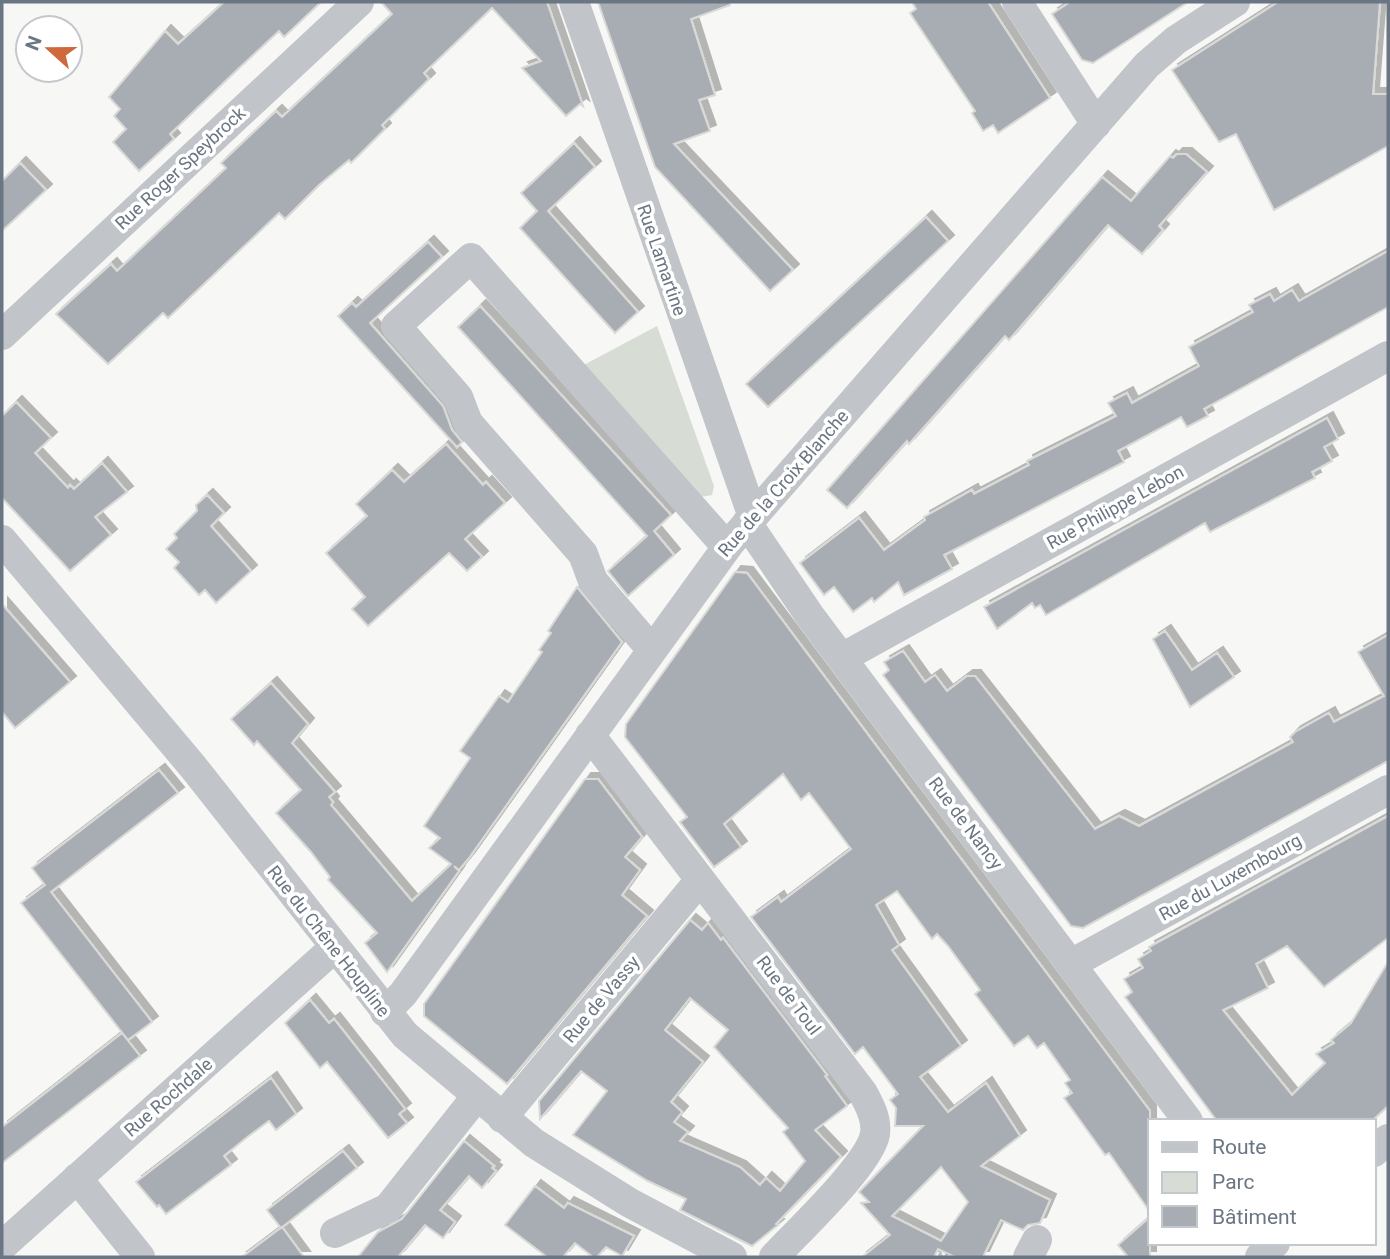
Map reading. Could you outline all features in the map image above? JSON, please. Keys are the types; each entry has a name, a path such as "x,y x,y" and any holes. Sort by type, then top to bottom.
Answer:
{"street":[{"name":"Rue Roger Speybrock","path":"2,335 359,2"},
{"name":"Rue Lamartine","path":"574,2 750,520"},
{"path":"1017,2 1096,124"},
{"name":"Rue de la Croix Blanche","path":"385,1012 403,994 727,547 1159,54 1235,2"},
{"path":"652,650 593,581 583,554 468,423 458,397 396,326 471,258 727,547"},
{"name":"Rue Philippe Lebon","path":"842,658 1388,356"},
{"name":"Rue de Nancy","path":"750,520 842,658 1187,1119"},
{"name":"Rue du Chêne Houpline","path":"2,540 194,768 405,1035 502,1118 579,1173 694,1249 732,1257"},
{"name":"Rue de Toul","path":"590,735 863,1093 876,1124 874,1137 859,1164 774,1257"},
{"name":"Rue du Luxembourg","path":"1071,964 1388,790"},
{"name":"Rue de Vassy","path":"502,1118 700,880"},
{"name":"Rue Rochdale","path":"2,1246 334,948"},
{"path":"335,1233 388,1208 476,1097"},
{"path":"76,1178 140,1257"},
{"path":"1260,1257 1273,1245"}],"path":[{"path":"940,1257 941,1254 948,1257"}],"green space":[{"path":"657,326 714,486 712,495 701,497 582,366"}],"building":[{"path":"224,2 321,2 284,37 279,31 238,69 170,134 174,139 139,171 113,142 126,129 114,116 120,109 109,97 165,31 178,44"},
{"path":"381,2 547,2 583,106 580,104 566,116 522,68 541,61 492,8 424,73 429,79 382,125 385,129 351,163 349,160 319,185 285,219 279,213 168,318 163,313 108,364 56,314 111,264 117,271 226,168 221,163 276,111 282,117 392,14"},
{"path":"598,2 730,2 730,5 691,19 715,95 699,100 710,131 674,144 793,270 770,291 655,167"},
{"path":"912,2 988,2 1050,98 998,133 993,125 983,131 972,113 975,111 910,13 916,9"},
{"path":"1070,2 1188,2 1093,63 1082,60 1052,14"},
{"path":"1278,2 1380,2 1373,94 1388,94 1388,146 1274,210 1236,134 1219,142 1172,70"},
{"path":"574,143 595,167 548,211 638,312 615,333 520,228 537,211 521,193"},
{"path":"1177,154 1186,154 1207,172 1159,226 1163,230 1142,254 1108,225 1009,340 1005,336 909,444 907,441 847,508 827,490 1102,177 1131,201 1170,156 1173,158"},
{"path":"20,163 46,190 2,231 2,181"},
{"path":"926,217 948,241 768,407 746,384"},
{"path":"428,242 442,257 370,323 443,406 452,430 462,442 457,447 338,316 352,303 356,307"},
{"path":"1388,251 1388,307 1204,409 1208,416 1187,427 1181,417 1118,451 1124,462 944,555 952,569 904,595 898,582 874,602 872,598 853,612 834,587 824,595 800,563 859,518 884,550 925,520 924,517 972,490 974,494 1029,465 1027,461 1116,416 1108,403 1127,393 1132,403 1199,366 1189,347 1253,312 1249,305 1270,294 1274,301 1292,290 1299,301"},
{"path":"480,306 671,515 654,531 674,555 628,596 608,571 647,536 458,327"},
{"path":"16,402 51,438 35,453 68,488 70,485 74,489 102,463 127,492 95,517 111,535 70,571 2,498 2,416"},
{"path":"1327,418 1338,439 1324,447 1332,461 1312,472 1315,478 1210,532 1205,523 1046,615 1040,605 1035,608 1032,603 997,629 984,607"},
{"path":"446,444 483,485 486,482 505,503 465,539 482,557 467,571 449,553 368,626 352,609 365,597 326,553 367,516 356,504 392,470 404,482"},
{"path":"207,495 224,513 211,526 251,571 216,603 205,590 199,595 174,568 179,562 166,549 177,538 174,534 197,511 196,505"},
{"path":"735,572 747,573 1150,1111 1148,1209 1109,1153 1105,1155 1064,1098 1072,1093 1065,1083 1070,1080 1044,1043 1037,1048 1028,1036 1014,1046 975,994 980,990 948,946 937,934 932,939 897,891 876,905 899,945 892,950 961,1046 920,1077 948,1112 986,1083 1020,1136 981,1166 1050,1200 1040,1223 1028,1225 1023,1230 1001,1220 983,1257 955,1257 938,1249 934,1257 862,1257 890,1235 861,1203 869,1202 859,1192 923,1126 895,1126 896,1108 890,1100 898,1094 863,1047 855,1054 751,917 778,897 781,902 851,849 809,793 801,800 783,774 724,824 741,847 714,867 680,822 687,817 625,737 626,724","holes":["941,1167 968,1202 941,1241 892,1216"]},
{"path":"577,587 622,642 469,858 459,870 454,866 459,871 387,972 365,943 377,933 328,880 330,877 311,852 276,813 301,790 257,741 254,745 231,719 271,683 308,724 292,743 335,792 329,797 333,802 331,805 412,901 451,864 429,848 440,838 424,826 470,758 460,751 499,696 508,702 542,652 539,650 551,633 548,631"},
{"path":"2,604 70,682 15,728 2,712"},
{"path":"1165,631 1192,670 1217,653 1234,677 1190,707 1153,639"},
{"path":"1388,635 1388,761 1083,928 1071,926 883,675 889,670 884,662 903,651 925,682 935,675 947,691 967,676 975,676 1095,829 1119,816 1139,826 1293,742 1290,737 1295,732 1329,713 1334,722 1384,696 1358,652"},
{"path":"159,770 178,793 51,892 152,1022 128,1040 21,903 45,885 32,868"},
{"path":"585,779 598,779 642,837 625,857 640,870 622,895 647,916 507,1084 424,1016 424,1004"},
{"path":"1388,816 1388,938 1324,987 1287,946 1256,964 1268,988 1223,1010 1292,1095 1325,1063 1316,1054 1334,1043 1331,1040 1351,1023 1388,962 1388,1106 1374,1119 1216,1119 1125,997 1132,992 1124,979 1143,968 1138,959 1151,951 1149,947"},
{"path":"690,920 702,930 708,923 721,940 723,938 827,1075 825,1076 847,1106 815,1130 841,1157 776,1224 778,1225 752,1246 680,1210 686,1199 648,1181 573,1135 607,1091 581,1071 540,1119 539,1101","holes":["690,998 728,1030 714,1047 788,1128 783,1132 805,1161 780,1191 766,1178 760,1185 740,1167 680,1141 688,1132 674,1122 682,1112 671,1102 703,1062 665,1030"]},
{"path":"310,1000 329,1023 334,1019 405,1109 399,1114 407,1123 388,1138 327,1062 320,1068 285,1023"},
{"path":"122,1033 140,1056 2,1163 2,1127"},
{"path":"271,1078 296,1114 276,1130 269,1121 246,1138 224,1156 231,1165 166,1214 159,1205 157,1207 136,1182"},
{"path":"464,1141 494,1166 492,1168 496,1171 482,1188 469,1176 440,1210 455,1222 443,1238 425,1225 398,1257 358,1257 378,1232 402,1219"},
{"path":"343,1151 357,1168 281,1228 267,1210"},
{"path":"535,1186 564,1208 568,1203 634,1236 622,1256 606,1247 597,1257 593,1257 575,1243 563,1257 547,1257 505,1225"},
{"path":"1148,1219 1150,1257 1128,1257 1118,1245"},
{"path":"282,1227 304,1257 242,1257"}]}
